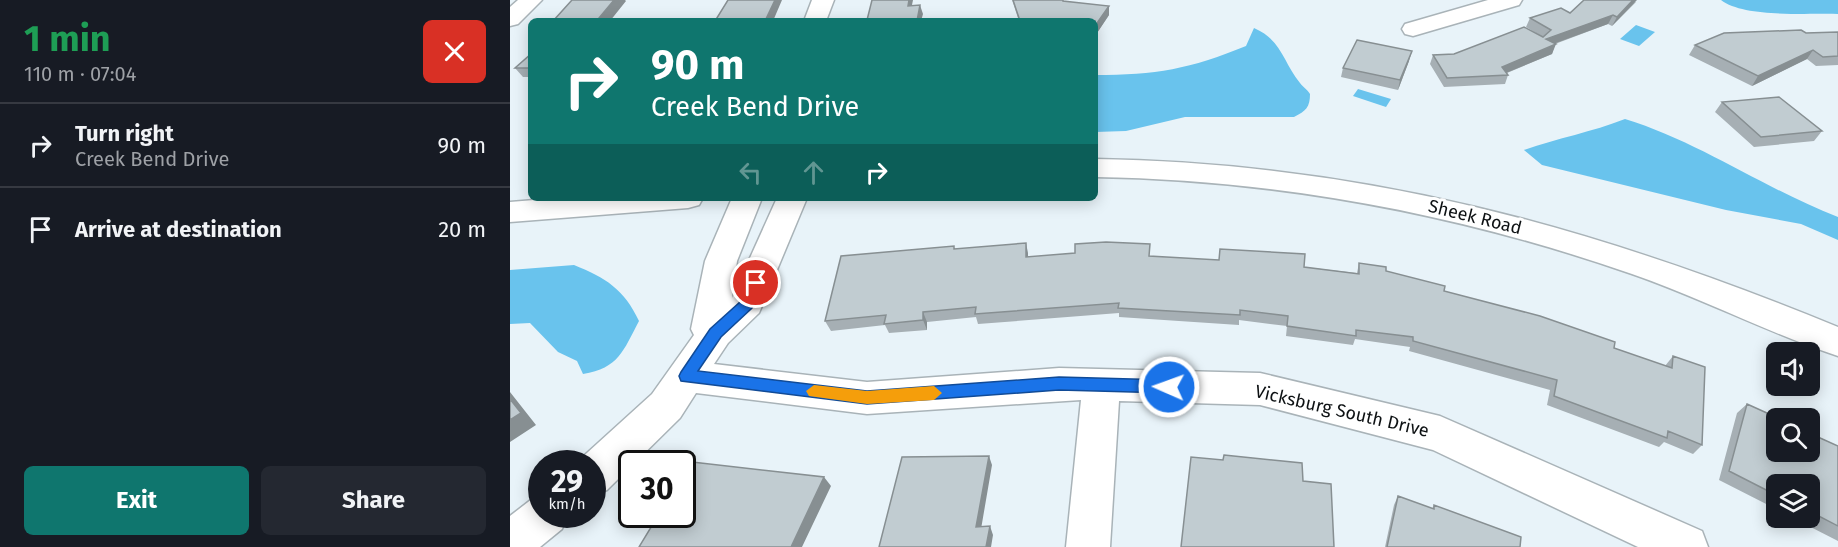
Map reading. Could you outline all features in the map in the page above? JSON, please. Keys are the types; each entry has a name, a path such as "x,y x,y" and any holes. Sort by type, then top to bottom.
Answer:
{"street":[{"path":"510,19 531,0"},
{"path":"816,18 823,0"},
{"path":"1413,28 1511,0"},
{"name":"Sheek Road","path":"1098,168 1183,169 1254,175 1336,186 1438,208 1546,235 1645,266 1838,342"},
{"path":"510,212 650,201"},
{"path":"715,333 709,328 721,261 746,201"},
{"path":"606,463 666,406 715,333 747,304 791,201"},
{"name":"Vicksburg South Drive","path":"687,376 867,398 1059,384 1260,389 1440,434 1686,547"},
{"path":"1088,547 1101,385"},
{"path":"510,544 530,528"}],"water":[{"path":"1721,0 1838,0 1838,14 1760,12 1731,6"},
{"path":"1636,25 1655,32 1639,46 1620,39"},
{"path":"1254,28 1271,39 1294,75 1310,94 1308,105 1302,113 1294,117 1185,117 1126,131 1098,132 1098,75 1136,74 1172,69 1246,46"},
{"path":"1358,89 1391,99 1386,107 1353,96"},
{"path":"1625,119 1680,140 1784,193 1838,217 1838,240 1801,224 1726,210 1542,165 1524,150"},
{"path":"574,265 613,286 627,301 639,321 624,349 612,363 583,374 577,361 558,352 530,323 510,324 510,270"}],"building":[{"path":"572,0 614,0 599,18 556,18"},
{"path":"728,0 775,0 766,18 717,18"},
{"path":"872,0 909,0 908,6 920,5 918,18 868,18"},
{"path":"1013,0 1063,0 1109,6 1098,22 1098,18 1019,18"},
{"path":"1584,0 1633,0 1617,17 1613,15 1546,39 1556,44 1502,67 1508,75 1447,78 1433,55 1454,54 1524,27 1543,37 1551,30 1530,18 1561,8 1570,13"},
{"path":"1801,30 1806,33 1838,32 1838,56 1823,57 1813,50 1758,76 1695,45 1724,33"},
{"path":"1357,40 1412,51 1400,80 1343,68"},
{"path":"528,57 528,68 515,68"},
{"path":"1779,97 1822,131 1761,137 1722,102"},
{"path":"1106,242 1150,244 1149,256 1219,260 1220,249 1305,254 1304,267 1359,274 1359,263 1386,267 1386,271 1445,286 1444,291 1540,316 1615,342 1614,348 1672,368 1673,356 1705,367 1702,445 1668,431 1667,438 1554,396 1557,380 1413,341 1413,337 1356,330 1356,336 1287,326 1288,316 1240,310 1240,315 1118,308 1119,303 975,314 976,307 923,312 923,320 884,324 886,315 825,321 841,256 954,246 954,249 1026,243 1026,257 1075,253 1075,244"},
{"path":"510,399 521,413 510,420"},
{"path":"1747,404 1766,413 1766,462 1820,462 1820,438 1838,446 1838,526 1820,517 1820,474 1766,474 1766,490 1729,471"},
{"path":"1224,455 1302,463 1303,481 1331,484 1334,547 1181,547 1191,457 1223,460"},
{"path":"989,456 976,527 990,526 986,547 879,547 902,457"},
{"path":"696,462 824,477 791,547 639,547 651,528 696,528"},
{"path":"1398,496 1434,509 1434,505 1521,537 1520,547 1387,547"}],"slow traffic":[{"path":"814,391 867,398 934,393"}],"route":[{"path":"756,283 747,304 715,333 687,376 867,398 1059,384 1169,387"}]}
